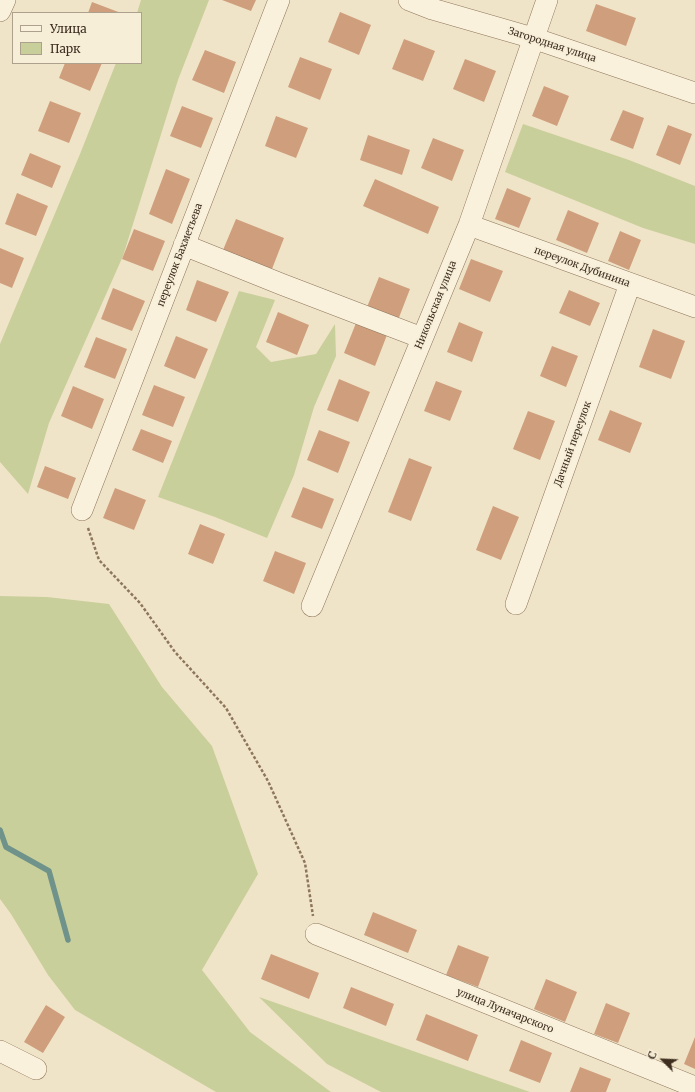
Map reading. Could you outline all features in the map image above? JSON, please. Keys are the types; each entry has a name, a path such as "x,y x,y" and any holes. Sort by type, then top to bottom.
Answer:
{"street":[{"path":"0,12 4,0"},
{"name":"переулок Бахметьева","path":"82,510 279,0"},
{"name":"Загородная улица","path":"409,0 432,9 533,38 695,93"},
{"name":"Никольская улица","path":"312,606 469,225 547,0"},
{"name":"переулок Дубинина","path":"469,225 695,307"},
{"path":"184,244 281,284 422,338"},
{"name":"Дачный переулок","path":"516,604 630,284"},
{"name":"улица Луначарского","path":"316,934 695,1087"},
{"path":"0,1052 36,1069"}],"path":[{"path":"82,510 99,560 140,603 175,652 226,708 268,781 305,863 316,934"}],"green space":[{"path":"141,0 209,0 178,80 123,256 49,423 28,494 0,462 0,344 80,154 116,64 142,64 142,12 137,12"},
{"path":"523,124 629,160 695,186 695,244 643,228 505,172"},
{"path":"239,291 275,300 256,347 271,362 316,354 335,324 336,356 314,407 294,475 267,538 215,517 158,497"},
{"path":"0,596 47,597 109,604 162,687 212,746 258,874 202,970 250,1032 331,1092 216,1092 75,1010 48,975 11,914 0,899"},
{"path":"259,997 530,1092 381,1092 327,1064"}],"building":[{"path":"222,0 256,0 251,11"},
{"path":"92,2 118,12 88,12"},
{"path":"596,4 636,18 626,46 586,31"},
{"path":"340,12 371,25 359,55 328,42"},
{"path":"404,39 435,51 423,81 392,69"},
{"path":"205,50 236,62 224,93 192,80"},
{"path":"300,57 332,69 320,100 288,87"},
{"path":"465,59 496,71 484,102 453,89"},
{"path":"65,64 102,64 90,91 59,78"},
{"path":"544,86 569,96 557,126 532,116"},
{"path":"50,101 81,113 69,143 38,131"},
{"path":"182,106 213,118 201,148 170,136"},
{"path":"623,110 644,118 633,149 610,140"},
{"path":"276,116 308,128 296,158 265,146"},
{"path":"668,125 692,134 680,165 656,155"},
{"path":"368,135 410,150 402,175 360,160"},
{"path":"433,138 464,150 452,181 421,168"},
{"path":"30,153 61,166 52,188 21,175"},
{"path":"166,169 190,179 172,224 149,214"},
{"path":"375,179 439,207 428,234 363,206"},
{"path":"507,188 531,198 519,228 495,219"},
{"path":"17,193 48,206 36,236 5,224"},
{"path":"568,210 599,223 587,253 556,240"},
{"path":"236,219 284,238 272,269 223,250"},
{"path":"134,229 165,241 153,271 122,259"},
{"path":"620,231 641,240 629,270 608,261"},
{"path":"0,248 24,258 12,288 0,283"},
{"path":"471,259 503,271 490,302 459,289"},
{"path":"379,277 410,289 398,320 367,307"},
{"path":"197,280 229,292 216,322 186,310"},
{"path":"113,288 145,301 132,331 101,319"},
{"path":"569,290 600,303 590,326 559,313"},
{"path":"278,312 309,325 297,355 266,342"},
{"path":"459,322 483,332 472,362 447,352"},
{"path":"356,323 387,335 375,366 344,353"},
{"path":"653,329 685,341 671,379 639,367"},
{"path":"176,336 208,349 195,379 164,366"},
{"path":"96,337 127,349 115,379 84,367"},
{"path":"552,346 578,356 566,387 540,376"},
{"path":"339,379 370,392 358,422 327,410"},
{"path":"436,381 462,391 450,421 424,411"},
{"path":"154,385 185,397 173,427 142,415"},
{"path":"73,386 104,399 92,429 61,416"},
{"path":"610,410 642,423 630,453 598,440"},
{"path":"528,411 555,421 540,460 513,449"},
{"path":"141,429 172,441 163,463 132,450"},
{"path":"319,430 350,442 338,473 307,460"},
{"path":"409,458 432,467 411,521 388,512"},
{"path":"45,466 76,478 68,499 37,487"},
{"path":"303,487 334,499 322,529 291,517"},
{"path":"115,488 146,500 134,530 103,518"},
{"path":"493,506 519,517 501,560 476,550"},
{"path":"200,524 225,534 213,564 188,554"},
{"path":"275,551 306,563 294,594 263,581"},
{"path":"373,912 417,930 408,953 364,935"},
{"path":"458,945 489,957 478,987 446,975"},
{"path":"271,954 319,973 309,999 261,979"},
{"path":"546,979 577,992 565,1022 534,1009"},
{"path":"351,987 394,1004 386,1026 343,1008"},
{"path":"606,1003 630,1013 618,1043 594,1034"},
{"path":"46,1005 65,1017 43,1053 24,1042"},
{"path":"426,1014 478,1035 468,1061 416,1040"},
{"path":"695,1037 695,1069 684,1064"},
{"path":"521,1040 552,1053 540,1083 509,1071"},
{"path":"580,1067 611,1079 606,1092 570,1092"}],"waterway":[{"path":"0,830 6,847 49,871 68,940"}]}
